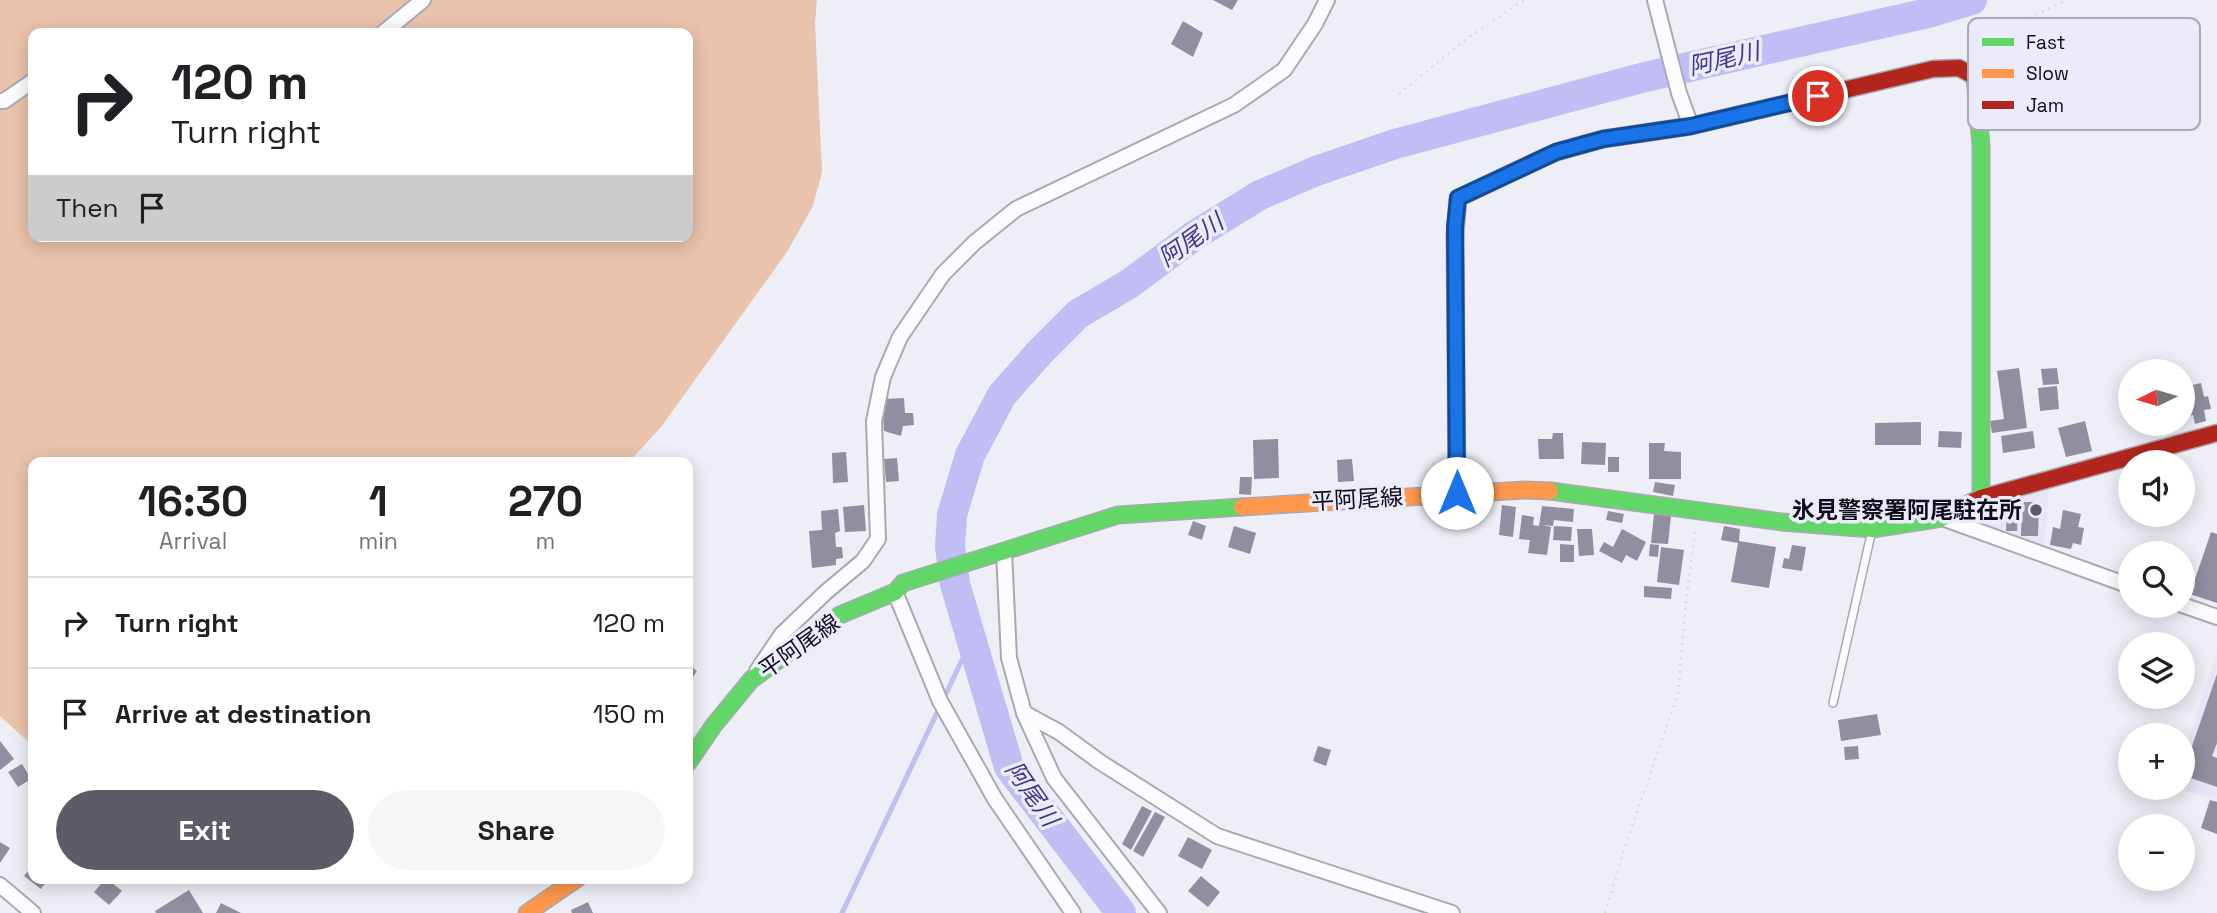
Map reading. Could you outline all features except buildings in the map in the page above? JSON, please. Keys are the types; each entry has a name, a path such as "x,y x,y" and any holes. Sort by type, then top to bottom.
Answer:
{"main road":[{"path":"1457,493 1455,227 1458,198 1556,152 1603,139 1691,126 1933,69 1959,68 1968,73"},
{"path":"1980,130 1981,498"},
{"name":"平阿尾線","path":"693,756 751,680 840,615 899,587 1118,515 1457,493 1545,490 1782,522 1872,529 1942,518 1981,498 2217,433"},
{"path":"527,913 569,884"}],"street":[{"path":"389,28 423,0"},
{"path":"751,680 782,634 863,561 878,539 874,421 883,377 900,337 943,274 974,243 1016,209 1234,105 1284,70 1315,24 1327,0"},
{"path":"1655,0 1679,93 1691,126"},
{"path":"0,101 28,84"},
{"path":"1942,518 2118,582"},
{"path":"999,553 1009,658 1024,713 1054,778 1159,913"},
{"path":"899,587 946,712 995,799 1073,913"},
{"path":"2195,609 2217,617"},
{"path":"1024,713 1217,836 1451,913"},
{"path":"0,885 33,913"}],"lane":[{"path":"1833,703 1872,529"}],"path":[{"path":"1399,94 1466,39 1524,0"},
{"path":"2028,18 2067,0"},
{"path":"1959,68 1968,57"},
{"path":"1605,913 1678,693 1698,511"}],"shaded area":[{"path":"0,0 817,0 815,23 822,172 813,206 787,252 661,427 634,457 28,457 28,741 0,716"},
{"path":"2049,487 2044,547 1960,516"},
{"path":"2217,653 2217,801 2195,793 2194,723"}],"waterway":[{"name":"阿尾川","path":"1121,913 1009,767 955,584 950,547 952,515 970,455 1002,395 1039,353 1078,314 1129,284 1195,235 1260,195 1316,171 1395,144 1645,77 1932,12 1972,0"},
{"path":"842,913 971,641"}],"traffic: fast":[{"path":"1455,235 1458,198 1556,152 1603,139 1691,126 1767,108"},
{"path":"1980,130 1981,498"},
{"path":"1550,491 1782,522 1872,529 1942,518 1972,502"},
{"path":"693,756 751,680 840,615 895,592 903,583 1118,515 1242,507"}],"traffic: slow":[{"path":"1242,507 1525,490 1550,491"},
{"path":"527,913 569,884"}],"traffic: jam":[{"path":"1767,108 1933,69 1959,68 1968,73"},
{"path":"1455,235 1457,493"},
{"path":"1972,502 2217,433"}],"place":[{"name":"氷見警察署阿尾駐在所","path":"2036,510"}],"route":[{"path":"1457,493 1455,227 1458,198 1556,152 1603,139 1691,126 1818,96"}]}
